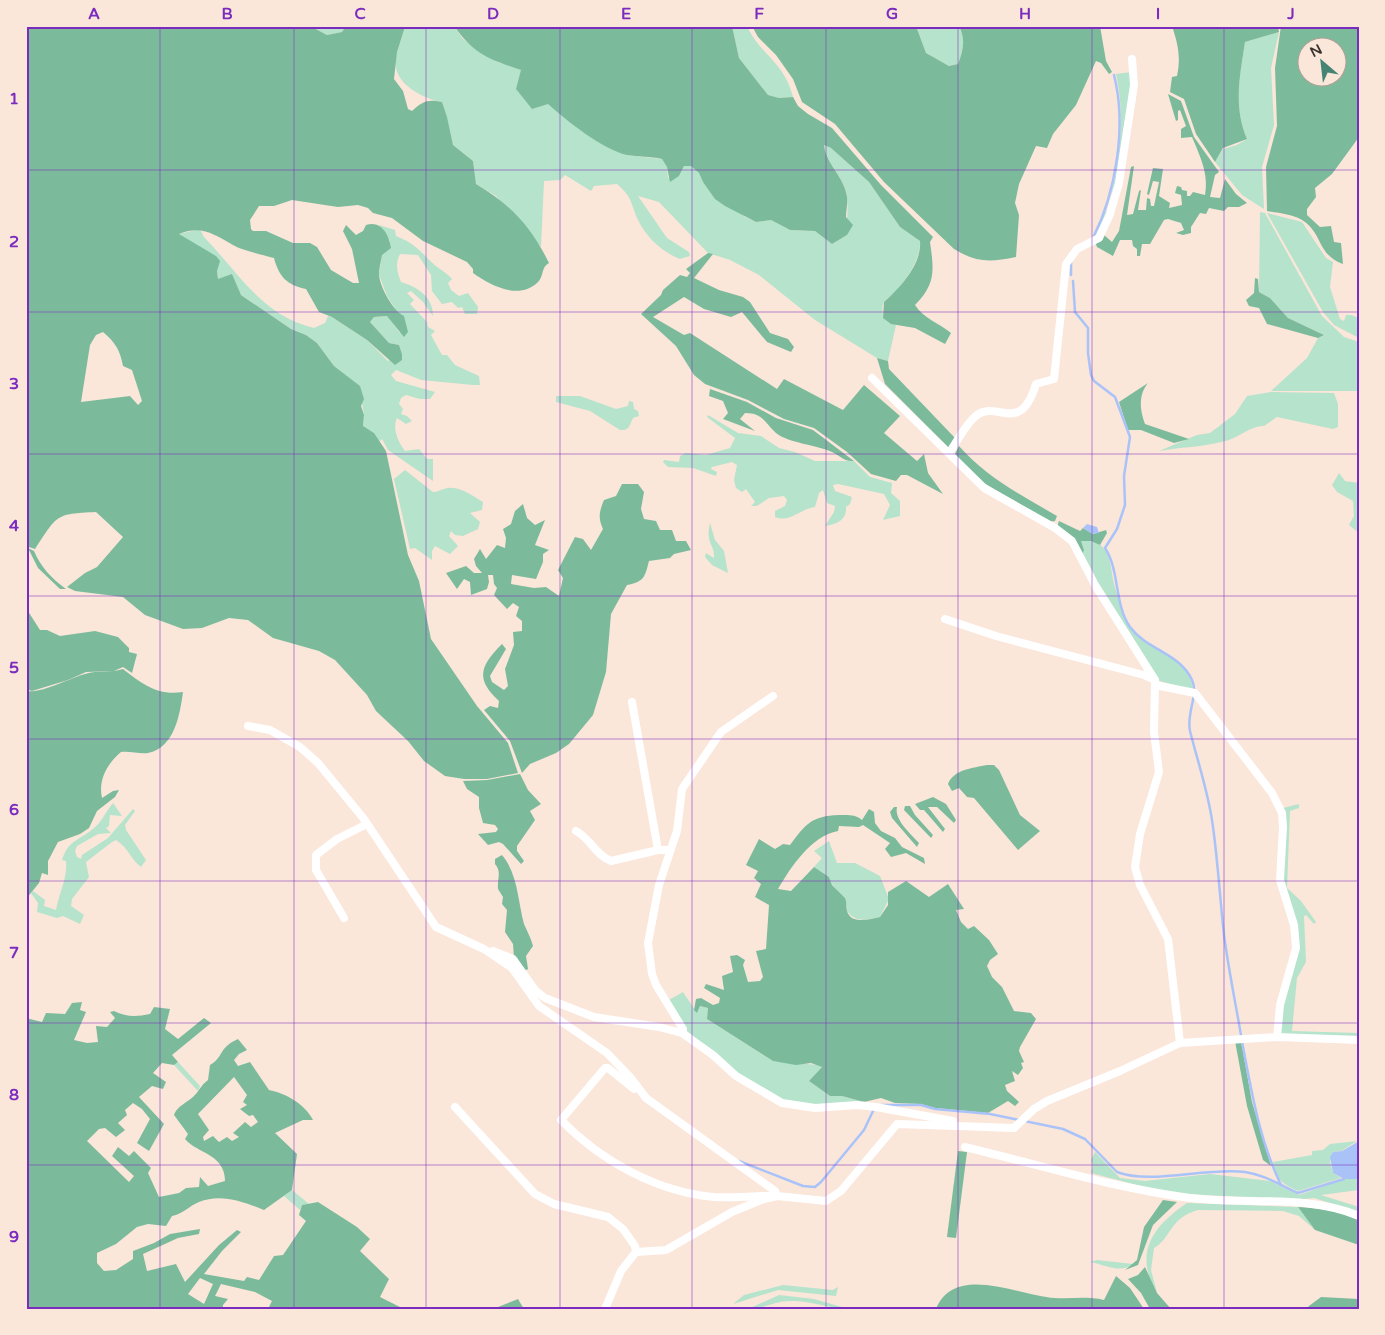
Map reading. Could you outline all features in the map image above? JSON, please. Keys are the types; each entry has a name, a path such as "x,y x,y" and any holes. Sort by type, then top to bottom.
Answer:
{"street":[{"path":"949,453 977,415 988,412 1016,413 1027,406 1036,384 1054,379 1066,264 1077,249 1099,238 1115,200 1134,85 1132,59"},
{"path":"872,378 984,488 1055,528 1072,541 1095,585 1155,683 1154,732 1159,772 1140,834 1135,866 1136,875 1142,889 1168,938 1180,1043"},
{"path":"945,619 996,636 1144,674 1155,683 1191,692 1272,793 1282,813 1280,880 1292,915 1296,948 1280,1005 1277,1037"},
{"path":"682,1033 683,1029 656,985 652,974 648,943 658,885 677,831 682,789 721,732 773,696"},
{"path":"632,702 658,850"},
{"path":"248,726 270,730 309,754 368,824 436,927 484,949 512,968 539,1006 583,1035 606,1053 630,1077 646,1098"},
{"path":"344,918 316,870 316,854 337,839 368,824"},
{"path":"576,831 590,841 604,859 611,861 658,850 670,850"},
{"path":"484,949 497,952 513,960 539,994 556,1003 594,1017 659,1026 682,1033 749,1084 770,1097 792,1106 822,1108 868,1106 987,1126"},
{"path":"778,1196 776,1191 646,1098 608,1068 605,1068 561,1120 596,1149 643,1178 666,1187 715,1197 778,1196 819,1201 832,1198 841,1191 897,1124 1014,1128 1047,1101 1120,1072 1180,1043 1277,1037 1359,1040"},
{"path":"455,1106 535,1194 554,1204 608,1217 623,1228 635,1246 636,1252 621,1271 605,1309"},
{"path":"965,1147 1170,1195 1211,1200 1316,1203 1343,1209 1359,1216"},
{"path":"636,1252 666,1250 732,1212 778,1196"}],"green space":[{"path":"26,26 310,26 327,35 342,32 346,26 405,27 397,52 394,79 403,91 408,109 412,111 419,105 429,101 442,102 453,145 473,161 476,184 510,208 535,238 549,263 546,265 538,282 530,288 514,291 496,286 473,273 473,269 467,262 423,241 392,218 373,213 368,208 358,205 338,207 292,200 274,206 259,206 250,220 253,231 266,231 293,243 310,243 317,247 331,270 353,283 359,283 352,249 343,231 346,225 356,235 363,231 366,225 376,225 383,229 391,248 382,255 379,272 380,280 384,292 392,304 404,316 408,332 404,337 387,316 374,317 370,322 389,343 399,345 402,360 395,365 367,340 332,317 319,312 306,289 294,285 281,275 274,258 241,249 207,232 194,230 179,234 216,256 220,261 217,271 218,279 232,274 241,295 291,329 306,335 317,343 334,366 360,386 364,399 361,406 364,415 363,426 374,433 386,451 408,555 419,581 431,639 477,706 508,743 518,773 487,779 464,779 445,776 424,761 408,741 376,711 367,695 335,660 319,651 273,638 248,620 229,618 202,628 183,629 145,615 123,597 75,591 67,587 85,573 97,567 123,537 96,512 72,514 58,518 35,549 26,546","holes":["103,332 119,351 123,366 132,370 142,401 138,405 130,396 81,402 90,345 96,335"]},
{"path":"310,26 346,26 342,32 327,35"},
{"path":"405,26 454,26 463,39 498,62 522,70 548,104 593,137 627,155 662,159 667,167 668,178 679,176 684,166 691,166 699,173 703,182 745,217 756,222 771,220 790,230 815,231 832,244 847,235 848,205 845,188 827,156 824,145 831,148 869,182 900,227 920,241 918,255 908,276 883,304 883,318 896,325 888,361 877,358 815,320 759,275 730,260 708,253 659,202 638,196 667,238 689,252 690,256 680,259 667,252 645,232 629,197 617,184 594,186 591,191 565,175 560,180 544,181 541,247 496,196 476,184 473,161 453,145 442,102 414,91 398,75 395,63"},
{"path":"454,26 732,26 739,58 768,95 779,98 793,97 798,106 808,114 832,128 881,185 933,237 930,242 932,276 927,290 915,305 927,317 951,333 945,344 915,328 891,324 883,318 884,302 903,283 914,267 920,250 920,241 900,227 869,182 831,148 824,145 825,152 846,190 846,217 853,225 847,235 832,244 815,231 790,230 771,220 756,222 725,206 715,199 699,173 691,166 684,166 679,176 670,182 667,167 662,159 617,152 596,141 548,104 532,109 516,89 521,70 483,55 469,44"},
{"path":"732,26 747,26 758,44 784,75 793,97 779,98 768,95 739,58"},
{"path":"752,26 916,26 926,53 949,66 958,64 961,55 963,41 959,26 1100,26 1106,61 1112,72 1109,74 1101,63 1096,61 1076,105 1053,134 1047,148 1036,146 1019,184 1015,203 1019,215 1016,257 984,260 970,257 954,249 884,182 835,124 802,102 793,79 776,55 758,37"},
{"path":"916,26 959,26 963,45 958,64 949,66 926,53"},
{"path":"1172,26 1278,26 1279,32 1245,42 1239,103 1240,115 1247,139 1223,148 1215,162 1196,134 1184,99 1170,92 1172,77 1177,76 1179,63"},
{"path":"1281,26 1359,26 1359,137 1332,174 1315,188 1316,197 1307,209 1307,215 1320,227 1331,226 1334,242 1341,243 1343,264 1329,256 1311,227 1301,219 1267,211 1266,167 1277,126 1275,68"},
{"path":"1279,32 1271,68 1274,125 1262,167 1264,209 1242,195 1215,162 1223,149 1237,145 1247,139 1240,115 1239,103 1245,42"},
{"path":"1131,72 1132,85 1112,205 1097,233 1103,215 1108,209 1118,159 1121,108 1116,74"},
{"path":"1168,94 1181,101 1194,137 1219,172 1215,175 1210,197 1220,198 1225,179 1236,194 1247,203 1239,207 1228,207 1224,211 1209,208 1206,214 1200,213 1191,227 1191,233 1183,235 1176,233 1184,230 1181,223 1168,219 1164,220 1150,244 1142,244 1140,256 1137,256 1137,249 1133,246 1132,240 1120,240 1113,256 1097,247 1095,242 1104,235 1112,242 1119,231 1131,167 1134,166 1127,215 1133,214 1139,191 1141,190 1138,210 1146,210 1147,198 1150,199 1151,206 1154,206 1159,182 1153,181 1149,195 1147,194 1153,168 1163,169 1159,196 1170,203 1169,208 1182,205 1181,195 1175,193 1177,186 1187,191 1187,196 1190,196 1193,192 1205,195 1206,180 1201,158 1192,137 1181,138 1181,129 1186,126 1180,110 1178,111 1178,120 1176,121"},
{"path":"1260,212 1265,213 1322,316 1344,337 1359,342 1359,391 1271,391 1307,358 1318,338 1324,335 1288,318 1270,298 1259,292"},
{"path":"1267,213 1302,222 1326,258 1333,262 1330,287 1340,319 1344,321 1346,315 1359,318 1359,338 1334,325 1323,312"},
{"path":"379,225 395,230 396,236 416,247 452,279 448,283 451,290 459,296 468,293 478,307 477,314 465,314 462,307 458,308 452,302 442,304 432,291 431,275 418,255 400,254 397,268 401,282 423,293 430,303 433,316 423,302 411,291 407,293 414,300 410,304 427,322 428,327 435,331 431,335 442,355 447,355 455,365 479,376 480,385 473,385 421,380 396,370 391,375 396,381 435,392 430,399 420,399 406,395 401,398 399,404 403,409 401,414 407,416 412,421 406,424 397,418 395,426 398,439 405,451 419,449 427,459 433,459 433,481 388,450 382,439 380,441 374,437 374,433 363,427 364,415 359,386 334,366 317,343 306,335 291,329 218,279 217,271 179,234 200,229 204,237 253,292 280,314 314,328 325,323 328,316 332,317 367,340 388,361 402,354 399,345 389,343 370,322 374,317 388,316 400,333 398,313 387,296 379,275 382,254 390,241"},
{"path":"708,253 713,254 694,278 719,290 743,297 750,302 770,333 788,339 794,347 791,352 767,342 742,312 731,317 704,309 684,297 653,317 684,335 690,333 777,389 784,379 843,410 864,385 900,416 884,433 917,461 924,454 928,473 943,494 907,475 901,475 896,481 871,474 847,452 814,428 784,419 748,400 705,384 694,375 676,346 641,314 680,275 687,277 690,273 686,269"},
{"path":"1255,278 1258,279 1259,292 1270,298 1288,318 1324,335 1318,338 1267,324 1259,308 1249,306 1246,300 1254,293"},
{"path":"877,358 888,361 889,369 955,438 950,449 885,384"},
{"path":"1148,383 1141,398 1145,424 1189,439 1174,443 1141,430 1128,430 1119,402"},
{"path":"710,389 747,402 776,418 813,430 854,461 845,460 826,450 795,442 781,436 760,416 751,413 745,413 740,419 755,431 723,419 728,413 723,401 709,396"},
{"path":"1271,392 1334,393 1338,404 1338,427 1333,429 1277,417 1264,426 1251,429 1229,440 1203,446 1159,451 1197,435 1210,433 1235,414 1247,396"},
{"path":"556,396 580,396 616,409 628,406 629,401 633,402 634,409 638,411 639,416 633,418 629,427 625,430 620,430 590,411 556,402"},
{"path":"708,415 738,433 761,436 779,448 795,452 815,461 854,461 870,477 892,483 891,493 900,501 900,516 883,520 890,505 884,494 838,484 833,485 835,491 852,497 850,504 846,507 845,515 840,521 825,526 834,512 835,506 827,503 823,490 819,493 815,507 786,518 775,517 775,511 785,506 787,500 784,496 769,498 757,506 751,506 755,502 746,489 742,492 736,488 734,480 737,465 732,462 712,467 711,469 717,472 716,476 693,468 668,467 663,462 664,460 679,462 680,456 686,453 706,455 730,448 735,438 707,417"},
{"path":"959,446 992,476 1057,516 1055,521 1049,522 984,483 954,456"},
{"path":"405,470 433,492 449,488 460,489 483,502 482,510 470,513 480,522 478,529 463,536 455,535 451,531 449,536 458,546 450,554 435,546 432,551 432,560 415,548 410,549 394,479"},
{"path":"1339,473 1345,481 1359,483 1359,533 1349,525 1354,516 1353,501 1337,492 1332,485"},
{"path":"622,484 638,484 644,492 641,509 644,519 656,521 660,530 672,530 676,541 686,541 691,550 674,554 670,558 649,561 643,578 627,585 611,614 606,672 593,715 569,744 556,753 530,764 522,773 510,741 484,710 490,706 498,708 499,701 486,686 483,672 489,659 502,644 506,649 490,676 492,682 504,690 508,686 505,669 514,645 513,632 522,631 522,621 516,616 519,607 513,603 507,609 494,595 497,588 494,584 493,575 488,575 487,589 471,595 470,582 464,579 457,589 446,573 466,566 474,573 482,573 476,566 474,559 480,549 486,559 497,545 505,548 506,538 503,529 511,524 515,511 523,504 527,518 535,525 545,520 535,545 549,550 543,554 543,562 536,579 512,575 511,584 534,588 546,587 559,596 563,578 558,570 575,537 583,539 591,550 603,529 600,515 604,500 616,496"},
{"path":"1059,521 1080,531 1083,528 1093,534 1106,530 1107,533 1100,545 1091,541 1081,541 1084,550 1082,555 1057,527"},
{"path":"710,523 715,540 724,551 728,573 712,565 705,557 706,553 714,558 709,540"},
{"path":"1086,540 1100,545 1108,556 1114,584 1128,624 1144,641 1176,661 1185,669 1191,679 1193,691 1157,680 1100,589 1082,555 1084,550 1081,541"},
{"path":"28,548 34,551 47,572 66,589 60,589 38,568"},
{"path":"26,608 40,630 47,630 60,636 95,631 118,637 129,648 129,652 137,654 132,673 123,667 114,671 86,672 68,680 32,691 26,689"},
{"path":"123,669 151,688 174,693 183,692 178,719 170,737 157,750 148,753 121,752 112,762 105,773 101,791 102,798 113,791 119,790 115,797 97,811 89,828 80,834 58,842 48,861 48,875 42,873 39,883 26,899 26,691 47,688 90,673"},
{"path":"994,765 999,770 1020,815 1040,831 1018,850 974,798 967,797 959,788 952,791 948,784 959,772"},
{"path":"520,774 528,790 541,804 530,811 535,820 517,846 517,851 524,861 521,864 503,844 499,842 488,845 478,834 496,832 498,829 495,825 483,823 479,808 479,797 467,789 463,781 487,780"},
{"path":"933,797 946,804 956,820 954,823 937,807 928,807 945,829 943,832 924,810 920,810 915,804"},
{"path":"113,803 122,816 110,815 109,826 106,828 111,833 98,834 77,846 75,851 77,857 81,859 82,855 108,838 133,809 135,811 125,825 126,830 146,860 141,867 124,846 116,840 86,862 89,877 72,899 71,906 84,915 80,924 63,916 57,918 37,912 38,903 31,893 33,891 45,900 44,906 56,910 66,873 66,861 62,860 65,853 71,844 97,826"},
{"path":"1299,804 1299,808 1290,811 1287,888 1301,901 1316,922 1314,924 1306,915 1304,916 1306,962 1297,978 1292,1031 1359,1033 1359,1036 1278,1035 1281,1011 1298,952 1282,881 1283,808"},
{"path":"905,806 910,806 915,815 933,835 931,838 904,810"},
{"path":"894,807 897,807 898,817 901,822 919,843 917,847 892,818 890,812"},
{"path":"869,809 874,812 875,823 881,831 895,838 902,847 924,858 925,864 906,853 891,857 885,849 890,843 863,825 859,827 839,826 838,831 819,839 803,854 789,871 778,889 791,891 814,867 829,877 832,885 845,898 849,915 857,920 866,920 880,917 888,905 888,892 906,881 929,897 948,884 964,909 956,910 961,922 968,929 974,926 989,940 998,954 990,960 987,966 992,977 1002,987 1014,1011 1031,1013 1036,1019 1020,1047 1019,1051 1024,1062 1021,1063 1023,1068 1018,1075 1012,1071 1015,1081 1005,1085 1007,1091 1019,1102 1015,1106 1008,1101 988,1113 935,1108 921,1104 895,1103 881,1098 864,1102 842,1096 830,1096 809,1081 822,1067 811,1063 796,1065 773,1061 707,1019 708,1008 700,1006 697,1013 694,1010 696,999 701,998 713,1005 719,1003 720,998 704,988 706,984 724,990 722,976 733,972 730,956 737,955 745,960 743,965 748,982 760,981 763,977 756,951 766,949 769,905 755,897 761,884 754,878 758,871 746,865 759,839 775,849 783,844 790,845 800,832 815,819 845,815 854,816 862,820"},
{"path":"829,841 837,863 855,863 880,876 889,899 880,917 862,920 850,915 843,897 829,877 814,867 822,858 814,851"},
{"path":"502,855 514,879 524,924 533,946 526,956 528,969 524,971 514,958 513,944 505,932 507,910 502,904 503,897 498,889 499,873 495,864 495,859"},
{"path":"683,992 697,1013 700,1006 708,1008 707,1019 773,1061 822,1067 809,1081 830,1096 842,1096 864,1102 815,1106 779,1100 737,1074 686,1030 667,1001"},
{"path":"82,1002 80,1010 86,1012 74,1040 87,1043 98,1042 96,1026 107,1027 115,1018 110,1012 114,1011 136,1016 150,1014 154,1007 170,1009 165,1029 178,1039 204,1018 211,1023 172,1055 178,1062 174,1065 162,1063 153,1073 166,1082 163,1089 152,1086 139,1097 164,1124 149,1151 137,1143 150,1119 142,1109 133,1103 125,1110 127,1115 118,1123 125,1130 116,1137 105,1128 99,1129 87,1141 129,1182 134,1176 112,1156 118,1147 129,1156 134,1151 151,1168 148,1173 159,1197 179,1193 186,1188 199,1187 200,1177 208,1186 225,1181 221,1165 185,1139 188,1134 174,1115 208,1080 210,1065 227,1046 238,1039 247,1050 239,1054 234,1060 238,1066 250,1062 269,1090 282,1094 300,1104 313,1120 303,1120 275,1133 297,1154 292,1190 264,1210 224,1198 207,1199 172,1216 166,1226 148,1224 137,1227 116,1244 97,1253 97,1263 104,1271 116,1270 133,1259 133,1251 170,1234 200,1229 199,1234 178,1238 143,1254 147,1271 176,1264 185,1282 219,1245 237,1230 241,1232 222,1251 204,1274 244,1281 247,1277 259,1280 274,1256 283,1255 306,1221 299,1215 302,1205 318,1202 357,1227 370,1239 360,1251 389,1279 380,1297 404,1309 268,1309 272,1301 255,1292 221,1284 215,1296 228,1299 223,1305 223,1309 26,1309 26,1018 42,1022 46,1013 65,1014 72,1003","holes":["234,1077 247,1095 243,1102 247,1105 240,1109 249,1116 253,1115 258,1122 251,1127 245,1122 233,1133 239,1137 232,1141 227,1137 219,1142 213,1136 204,1141 203,1137 209,1130 198,1114","200,1278 213,1284 204,1304 188,1294"]},
{"path":"1235,1041 1241,1041 1252,1102 1271,1166 1263,1160 1247,1106"},
{"path":"178,1062 200,1086 198,1091 174,1065"},
{"path":"1357,1141 1341,1151 1333,1152 1330,1162 1333,1173 1341,1178 1298,1191 1281,1181 1273,1162 1312,1155 1312,1151 1323,1150 1330,1144"},
{"path":"958,1151 967,1152 956,1238 947,1237"},
{"path":"1095,1152 1120,1178 1145,1181 1210,1174 1270,1181 1299,1195 1345,1179 1359,1179 1359,1190 1321,1195 1359,1207 1359,1212 1314,1198 1294,1200 1187,1194 1156,1190 1091,1173 1093,1166 1091,1160"},
{"path":"292,1190 309,1204 302,1205 300,1210 284,1196"},
{"path":"1163,1200 1177,1202 1153,1225 1138,1265 1125,1270 1137,1260 1144,1227"},
{"path":"1187,1203 1298,1207 1315,1230 1299,1216 1283,1211 1198,1210 1181,1218 1160,1244 1154,1248 1151,1270 1157,1293 1150,1279 1147,1265 1147,1253 1150,1242 1156,1231 1165,1221"},
{"path":"1298,1207 1329,1210 1359,1220 1359,1245 1315,1230"},
{"path":"1097,1260 1133,1264 1118,1269 1090,1262"},
{"path":"1145,1267 1157,1293 1171,1309 1150,1309 1141,1293 1128,1279 1138,1275"},
{"path":"1116,1276 1130,1288 1144,1309 936,1309 945,1295 958,1287 973,1285 990,1285 1055,1298 1104,1300"},
{"path":"783,1285 833,1290 838,1287 836,1296 778,1290 733,1304 744,1295"},
{"path":"779,1295 814,1299 849,1309 790,1301 748,1309"},
{"path":"1321,1297 1359,1299 1359,1309 1305,1309"},
{"path":"518,1299 524,1309 493,1309"}],"water":[{"path":"1087,524 1097,527 1099,533 1093,534 1083,528"},
{"path":"1359,1141 1359,1179 1344,1179 1333,1173 1330,1157 1333,1152 1342,1151"}],"waterway":[{"path":"1093,238 1108,200 1117,158 1119,116 1118,95 1114,75"},
{"path":"1071,262 1071,275"},
{"path":"1073,281 1075,312 1088,328 1088,353 1091,375 1094,381 1115,397 1130,437 1124,476 1125,505 1117,529 1105,548 1113,567 1121,608 1130,627 1145,641 1180,664 1187,671 1194,686 1189,724 1211,815 1224,935 1246,1065 1262,1135 1281,1185"},
{"path":"881,1105 921,1105 935,1109 990,1114 1063,1129 1085,1139 1117,1172 1131,1176 1146,1177 1230,1171 1245,1172 1266,1178 1298,1193 1344,1179"},
{"path":"739,1161 803,1186 815,1187 864,1130 874,1109"}]}
